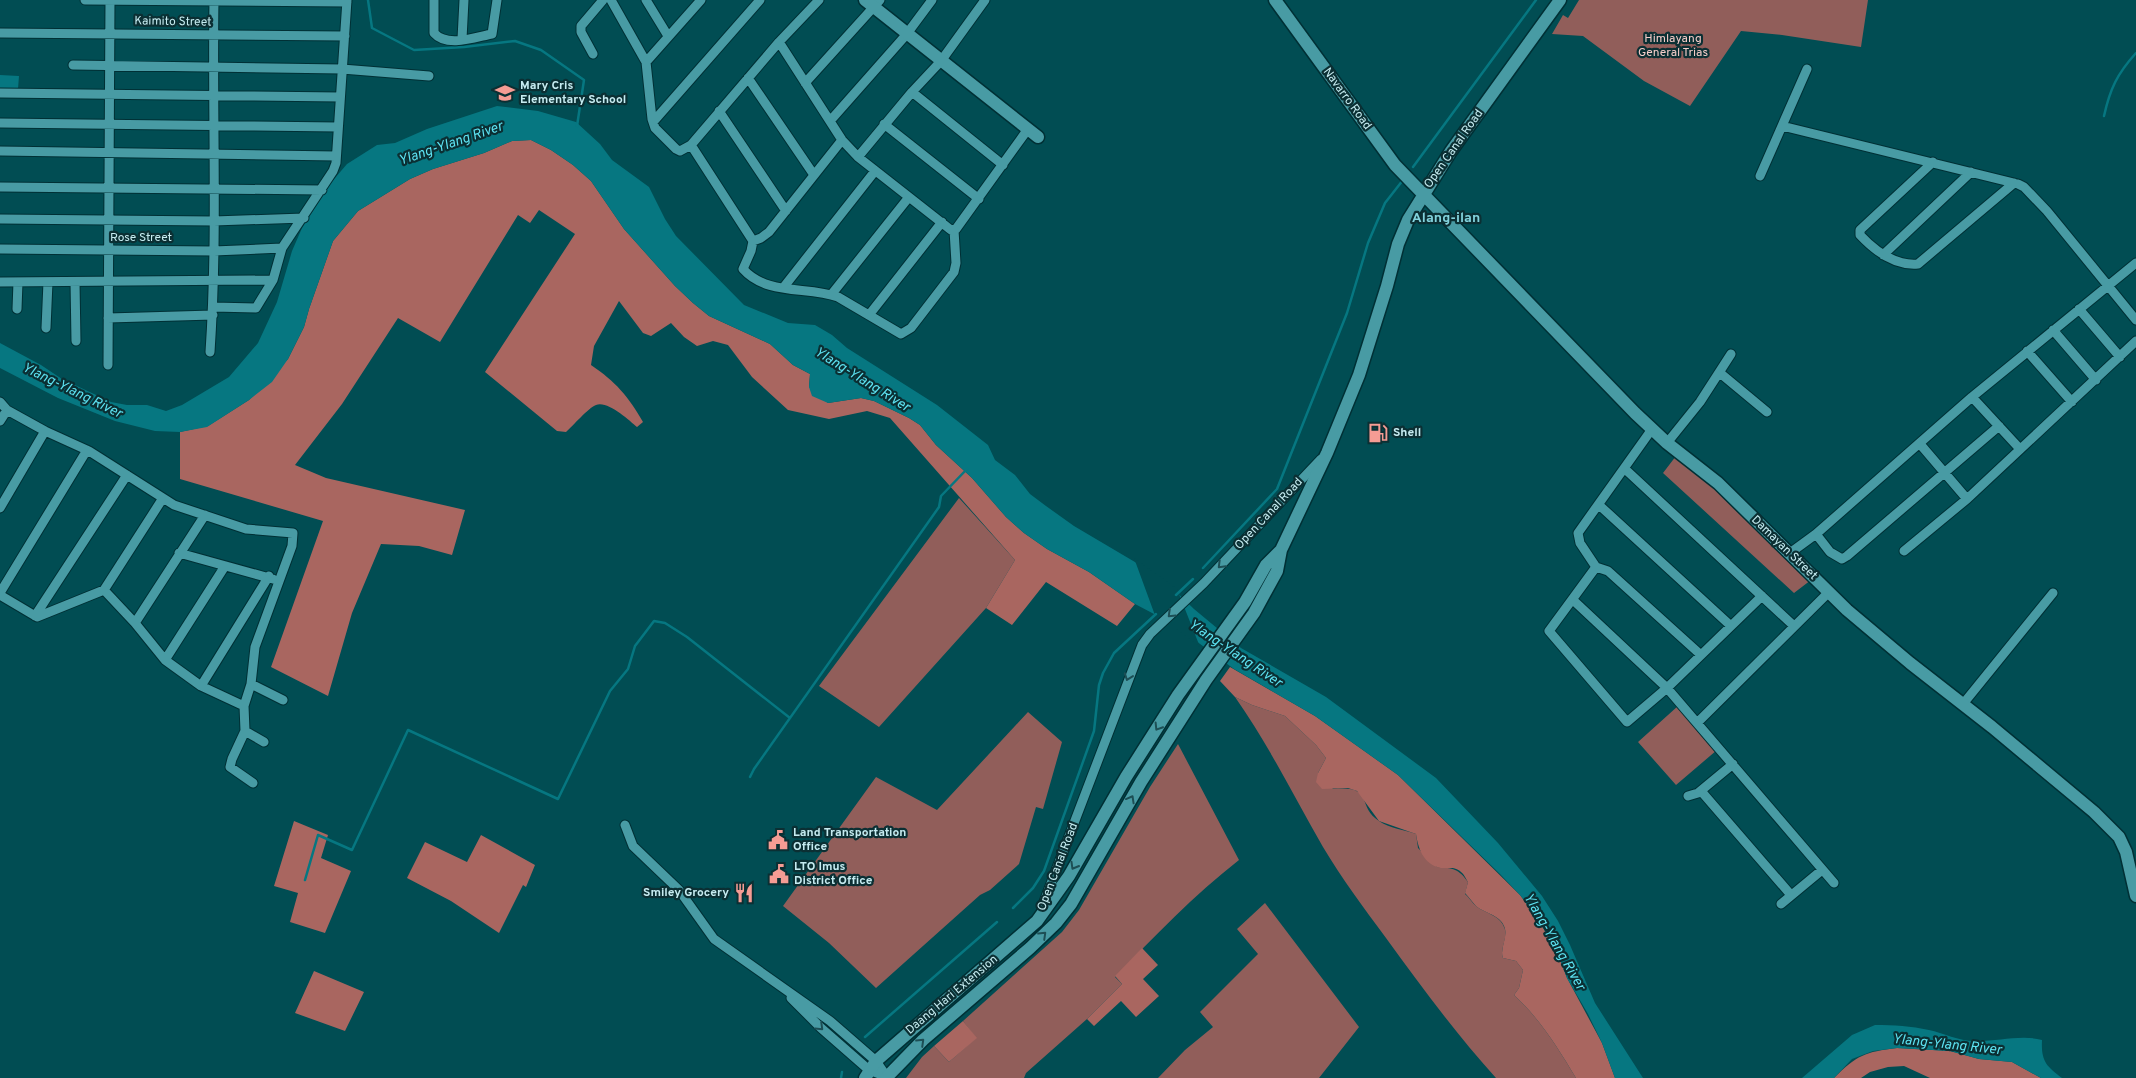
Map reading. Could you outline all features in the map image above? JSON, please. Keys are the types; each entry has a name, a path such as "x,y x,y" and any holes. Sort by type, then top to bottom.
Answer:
{"main road":[{"name":"Navarro Road","path":"1275,0 1382,149 1423,194"},
{"name":"Open Canal Road","path":"886,1077 923,1040 1030,948 1056,923 1071,904 1140,782 1206,680 1263,598 1277,571 1281,550 1327,453 1359,375 1402,232 1423,194 1451,151 1560,0"},
{"path":"873,3 906,35 1033,133"},
{"name":"Damayan Street","path":"1423,194 1652,429 1718,483 1829,592 1910,663 2094,812 2119,837 2126,852 2136,896"},
{"name":"Open Canal Road","path":"1037,921 1069,876 1122,784 1194,672 1245,602 1266,565 1281,550"},
{"name":"Daang Hari Extension","path":"870,1070 1037,921"}],"street":[{"path":"84,0 347,1 336,156 333,172 304,218 282,248 273,280 256,308 108,318"},
{"path":"108,365 110,0"},
{"path":"210,352 215,190 213,155 214,0"},
{"path":"434,0 434,33 442,38 455,41 492,34 497,0"},
{"path":"462,39 464,0"},
{"path":"593,54 581,32 582,26 603,0"},
{"path":"611,0 646,62 655,128 676,149 680,150 691,145 779,42 818,0"},
{"path":"646,0 668,36"},
{"path":"646,62 700,0"},
{"path":"653,122 760,0"},
{"path":"830,121 906,35 932,0"},
{"path":"858,157 884,124 941,61 986,0"},
{"path":"805,83 873,3"},
{"name":"Kaimito Street","path":"0,33 345,36"},
{"path":"779,42 842,140 858,157 954,230"},
{"path":"73,65 342,69 429,76"},
{"path":"1760,176 1807,69"},
{"path":"748,78 814,175"},
{"path":"912,92 1003,165"},
{"path":"0,93 340,97"},
{"path":"719,111 786,211"},
{"path":"0,123 338,127"},
{"path":"884,124 979,199"},
{"path":"1782,126 1972,172 2024,187 2047,211 2136,320"},
{"path":"954,230 958,228 1003,165 1033,133"},
{"path":"753,241 769,232 842,140"},
{"path":"691,145 753,241 751,252 743,269 760,284 832,295 901,334 910,328 954,272 956,263 954,230"},
{"path":"0,151 336,156"},
{"path":"1932,162 1860,230 1860,235 1875,252 1912,265 1918,264 2014,183"},
{"path":"782,288 876,171"},
{"path":"1883,255 1972,172"},
{"path":"0,187 109,190 322,190"},
{"path":"832,295 909,197"},
{"path":"0,219 214,221 304,218"},
{"path":"869,315 942,222"},
{"name":"Rose Street","path":"0,248 214,251 282,248"},
{"path":"1790,553 1816,534 2027,351 2079,308 2135,267"},
{"path":"0,282 273,280"},
{"path":"17,309 18,282"},
{"path":"46,328 48,282"},
{"path":"75,282 76,341"},
{"path":"2079,308 2120,357"},
{"path":"2053,330 2096,380"},
{"path":"1904,551 1967,499 2136,341"},
{"path":"2027,351 2072,402"},
{"path":"1667,442 1691,415 1720,373 1730,354"},
{"path":"1720,373 1768,412"},
{"path":"1972,397 2020,449"},
{"path":"0,402 7,410 45,431 87,450 174,505 246,528 293,533 292,546 255,647 250,684 244,706 245,731 230,767 253,783"},
{"path":"0,421 7,410"},
{"path":"1816,534 1830,552 1842,559 1999,426"},
{"path":"1652,429 1578,533 1580,543 1596,568 1608,571 1702,655"},
{"path":"0,508 45,431"},
{"path":"1920,444 1967,499"},
{"path":"87,450 0,594 37,617 104,590 163,498"},
{"name":"Open Canal Road","path":"1037,921 1142,645 1150,634 1225,562 1327,453"},
{"path":"1625,469 1794,626"},
{"path":"35,616 127,475"},
{"path":"1599,505 1731,626"},
{"path":"135,623 205,515"},
{"path":"179,553 269,576 279,583"},
{"path":"165,660 225,566"},
{"path":"1596,568 1549,631 1628,722 1667,688 1762,596"},
{"path":"201,686 269,576"},
{"path":"104,590 135,623 165,660 201,686 244,706"},
{"path":"1697,723 1829,592"},
{"path":"1963,704 2053,593"},
{"path":"1573,600 1667,688 1834,883"},
{"path":"250,684 283,700"},
{"path":"245,731 264,742"},
{"path":"1688,796 1701,791 1732,764"},
{"path":"1701,791 1791,895"},
{"path":"625,825 633,846 679,890 714,939 773,980 821,1028 870,1070 886,1077"},
{"path":"1781,904 1822,870"}],"green space":[{"name":"Himlayang General Trias","path":"1579,0 1868,0 1861,47 1741,31 1690,106 1644,81 1583,36 1552,34 1563,15 1568,18"},
{"path":"1676,456 1715,488 1811,580 1794,593 1663,473"},
{"path":"959,498 1015,560 986,608 879,727 819,686"},
{"path":"1235,697 1285,716 1316,745 1326,758 1318,773 1333,789 1355,790 1360,793 1372,815 1379,821 1416,834 1418,848 1437,867 1455,870 1462,874 1468,882 1465,894 1476,906 1499,920 1504,927 1503,958 1516,961 1523,970 1519,988 1514,995 1540,1024 1576,1078 1496,1078 1439,1009 1345,882 1259,734"},
{"path":"1678,706 1717,750 1676,785 1638,742"},
{"path":"1028,712 1062,742 1043,809 1036,807 1019,864 990,890 980,895 876,988 829,943 783,906 876,777 937,810"},
{"path":"1178,744 1239,860 1222,873 1145,946 1115,977 1122,984 1087,1019 1026,1073 1024,1078 906,1078 922,1057 934,1046 949,1062 976,1038 963,1021 1062,932 1079,910 1150,787"},
{"path":"1265,903 1359,1027 1319,1078 1158,1078 1185,1050 1213,1027 1200,1012 1258,954 1237,929"}],"shaded area":[{"path":"531,140 551,150 573,165 591,181 624,229 675,286 709,316 770,344 793,365 810,374 809,387 828,403 861,398 874,401 920,425 936,445 972,478 1006,517 1024,533 1047,549 1089,572 1135,604 1117,626 1046,582 1012,625 986,608 1015,560 890,418 867,411 829,419 788,410 752,377 728,345 713,341 697,346 684,337 671,323 651,336 643,333 619,301 594,346 591,365 608,377 621,390 643,422 637,427 612,408 601,404 589,410 566,432 557,431 485,372 575,234 539,210 530,223 518,215 440,342 398,318 342,404 295,465 326,478 465,510 452,555 419,546 381,544 352,613 328,696 271,667 323,521 180,479 180,432 208,426 249,400 288,359 304,327 333,241 358,211 410,179 433,169 484,153 512,141"},
{"path":"1230,667 1315,716 1398,775 1520,895 1556,949 1567,978 1602,1043 1615,1078 1576,1078 1540,1024 1514,995 1519,988 1523,970 1516,961 1503,958 1504,926 1499,919 1476,906 1465,893 1468,882 1462,873 1452,868 1440,868 1428,862 1420,849 1416,834 1379,821 1357,791 1348,788 1322,789 1316,782 1318,773 1326,758 1316,745 1285,716 1235,697 1220,681"},
{"path":"294,821 328,835 321,858 351,871 325,933 290,922 298,893 274,886"},
{"path":"481,835 535,865 526,887 523,885 499,933 451,901 407,878 425,842 467,862"},
{"path":"1142,948 1158,965 1143,979 1159,996 1136,1017 1121,1001 1094,1026 1087,1019 1122,984 1115,976"},
{"path":"314,971 364,992 345,1031 295,1013"},
{"path":"963,1021 977,1038 949,1062 934,1046"},
{"path":"1897,1048 1950,1051 1979,1059 2012,1062 2041,1078 1930,1078 1904,1066 1888,1067 1870,1072 1861,1078 1834,1078 1849,1064 1862,1056 1877,1051"}],"water":[{"path":"0,75 19,76 18,89 0,88"},
{"name":"Ylang-Ylang River","path":"497,106 538,111 576,122 600,144 612,160 649,187 676,236 744,305 788,323 815,325 832,335 847,348 937,405 988,445 995,460 1015,475 1030,494 1046,506 1074,526 1140,565 1170,586 1194,609 1241,648 1326,697 1436,778 1498,843 1542,896 1570,945 1595,1003 1643,1078 1615,1078 1602,1043 1588,1014 1567,978 1556,949 1537,918 1520,895 1500,874 1398,775 1315,716 1234,669 1173,624 1135,604 1089,572 1047,549 1024,533 1006,517 972,478 936,445 920,425 874,401 861,398 828,403 812,396 809,387 810,374 793,365 770,344 709,316 693,303 675,286 624,229 591,181 573,165 551,150 531,140 512,141 484,153 433,169 410,179 358,211 333,241 304,327 288,359 272,382 249,400 207,427 180,432 155,431 115,421 58,398 0,368 0,343 41,365 62,379 111,402 127,405 147,405 166,411 182,405 229,377 258,343 277,302 292,251 302,228 329,185 347,164 377,145 395,143 427,129"},
{"name":"Ylang-Ylang River","path":"1875,1025 1902,1026 1934,1031 1968,1041 2017,1038 2042,1040 2042,1053 2048,1066 2062,1078 2041,1078 2012,1062 1979,1059 1950,1051 1897,1048 1873,1051 1852,1059 1834,1078 1802,1078 1852,1035"}],"pier":[{"path":"1134,558 1177,589 1200,647 1172,626 1156,618"}],"waterway":[{"path":"368,0 372,28 414,50 515,41 541,50 584,80 577,126"},
{"path":"1413,167 1536,0"},
{"path":"2104,116 2115,82 2136,53"},
{"path":"1203,568 1277,489 1347,313 1368,243 1385,203 1403,180"},
{"path":"750,777 939,507 941,496 967,469"},
{"path":"1176,595 1193,579"},
{"path":"1013,908 1033,888 1044,871 1094,731 1099,685 1103,673 1114,653 1156,614"},
{"path":"305,880 318,835 352,850 408,730 558,799 610,691 628,669 635,646 654,621 665,623 687,637 790,718"},
{"path":"865,1037 997,922"},
{"path":"841,1078 842,1072"}],"place":[{"name":"Mary Cris Elementary School","path":"505,93"},
{"name":"Shell","path":"1378,433"},
{"name":"Land Transportation Office","path":"778,840"},
{"name":"LTO Imus District Office","path":"779,874"},
{"name":"Smiley Grocery","path":"744,893"}],"district":[{"name":"Alang-ilan","path":"1446,218"}]}
